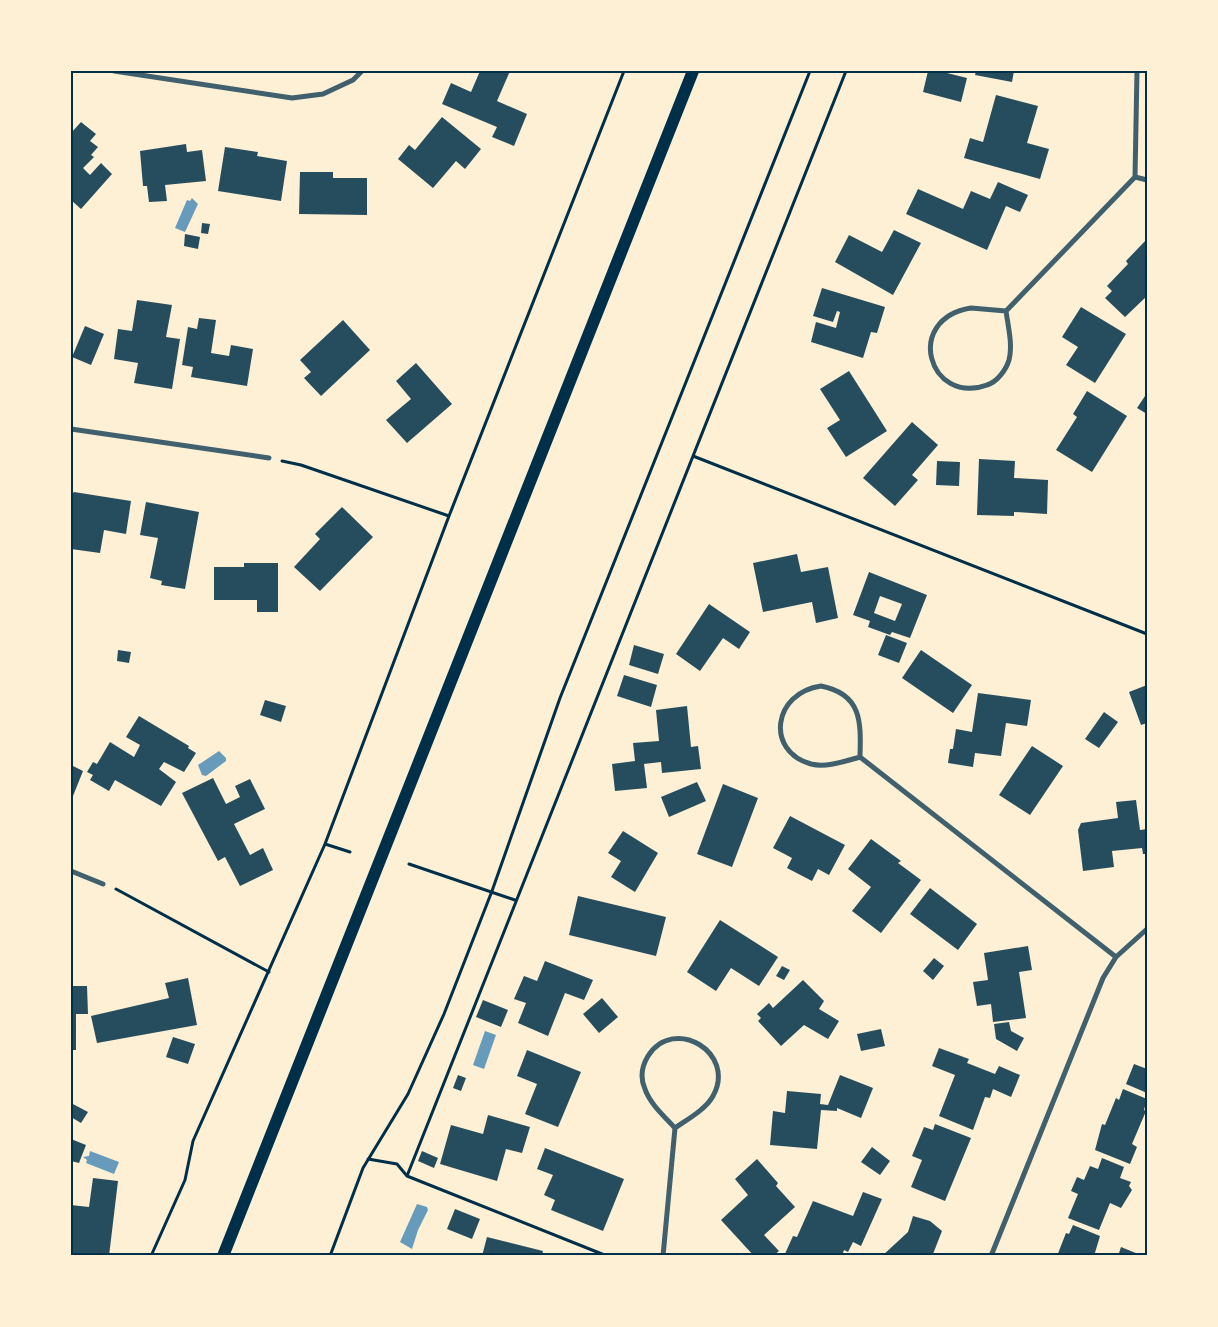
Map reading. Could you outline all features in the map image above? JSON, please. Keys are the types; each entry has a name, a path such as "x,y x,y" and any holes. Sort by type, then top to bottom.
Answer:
{"main road":[{"path":"223,1256 693,71"}],"street":[{"path":"114,71 292,98 324,94 353,80 362,71"},
{"path":"1006,311 1135,177 1137,71"},
{"path":"1135,177 1147,180"},
{"path":"971,308 1006,311 1011,346 1009,361 1002,374 991,384 977,389 962,388 948,383 937,372 931,359 930,344 938,324 956,310 971,308"},
{"path":"71,429 269,458"},
{"path":"860,757 860,723 856,709 848,697 836,689 821,686 807,688 794,696 785,707 781,721 782,735 788,749 798,758 812,764 826,764 860,757 1116,957"},
{"path":"71,871 104,884"},
{"path":"991,1256 1094,998 1116,957 1147,929"},
{"path":"663,1256 676,1128 713,1096 718,1083 718,1069 713,1056 703,1046 691,1040 677,1038 663,1042 652,1050 644,1062 642,1076 645,1090 652,1102 676,1128"}],"path":[{"path":"151,1256 184,1180 193,1141 325,844 449,516 624,71"},
{"path":"330,1256 363,1168 408,1094 444,1014 492,891 560,698 810,71"},
{"path":"407,1176 515,900 846,71"},
{"path":"693,456 1147,634"},
{"path":"269,458 301,465 449,516"},
{"path":"325,844 350,852"},
{"path":"409,864 515,900"},
{"path":"104,884 133,897 269,972"},
{"path":"368,1159 397,1164 407,1176 607,1256"}],"water":[{"path":"192,198 198,204 185,232 175,228 187,200 190,201"},
{"path":"219,751 226,758 226,761 206,776 202,775 198,765"},
{"path":"485,1031 496,1035 484,1069 473,1065"},
{"path":"90,1151 119,1162 114,1174 86,1163 87,1160 83,1157 89,1156"},
{"path":"417,1204 427,1207 428,1210 418,1230 412,1249 400,1242"}],"building":[{"path":"480,71 510,71 497,101 527,114 514,146 492,137 497,127 442,104 451,83 471,92"},
{"path":"928,71 939,71 967,78 961,102 923,92"},
{"path":"976,71 1014,71 1012,82 975,75"},
{"path":"996,95 1038,106 1027,143 1049,149 1040,179 964,158 970,138 983,142"},
{"path":"442,117 481,149 465,169 456,161 433,188 398,159 409,145 415,150"},
{"path":"81,122 96,134 90,141 98,147 91,155 94,157 83,168 90,175 101,163 112,174 81,209 71,200 71,133"},
{"path":"186,144 187,152 202,150 206,181 165,185 167,201 149,202 147,186 143,186 140,151"},
{"path":"225,147 258,152 257,156 287,161 281,201 218,191"},
{"path":"300,172 333,172 333,178 367,178 367,215 299,214"},
{"path":"998,182 1028,195 1020,212 1006,206 987,250 906,214 918,189 963,209 971,191 990,199"},
{"path":"202,223 210,224 208,234 201,233"},
{"path":"894,230 921,243 893,295 835,262 849,235 882,252"},
{"path":"185,234 200,237 198,249 184,246"},
{"path":"1147,239 1147,296 1125,317 1105,298 1112,291 1107,286 1128,264 1126,261"},
{"path":"822,288 885,307 877,333 871,332 863,358 811,342 816,322 836,328 840,312 837,311 833,322 813,316"},
{"path":"137,300 172,305 166,337 180,339 172,389 134,383 138,363 114,359 118,329 132,331"},
{"path":"1081,307 1126,334 1095,383 1066,365 1078,347 1062,337"},
{"path":"199,318 216,320 211,353 229,356 231,345 253,349 247,386 191,377 193,367 182,365 188,327 197,329"},
{"path":"343,320 370,350 321,396 304,378 311,372 300,360"},
{"path":"85,326 104,334 91,365 72,357"},
{"path":"416,363 452,404 407,443 386,420 411,399 396,381"},
{"path":"849,371 887,431 846,457 827,428 840,420 820,389"},
{"path":"1087,391 1127,416 1092,472 1056,450 1077,417 1073,414"},
{"path":"1147,393 1147,414 1137,408"},
{"path":"912,422 938,445 912,475 918,480 895,506 863,478"},
{"path":"979,459 1015,461 1014,478 1048,480 1047,514 1014,512 1014,516 977,515"},
{"path":"937,461 960,462 959,486 936,485"},
{"path":"74,492 131,501 126,534 104,530 100,553 71,549 71,495"},
{"path":"146,502 199,512 185,589 161,585 162,581 150,578 158,538 140,535"},
{"path":"342,507 373,537 320,591 294,567 320,539 315,534"},
{"path":"797,554 801,572 828,567 838,618 816,623 812,602 763,612 753,563"},
{"path":"244,563 278,563 278,612 257,612 257,600 214,600 214,567 244,567"},
{"path":"869,572 927,595 910,638 892,632 890,635 868,627 870,621 853,615","holes":["880,596 902,604 895,621 874,613"]},
{"path":"709,604 750,632 739,649 723,638 700,671 676,654"},
{"path":"886,635 907,643 899,663 878,655"},
{"path":"634,645 664,654 658,674 629,665"},
{"path":"118,650 131,652 129,663 117,661"},
{"path":"921,650 972,685 953,713 902,678"},
{"path":"624,675 657,685 651,707 617,696"},
{"path":"1147,685 1147,723 1141,725 1129,692"},
{"path":"978,693 1031,700 1027,726 1006,723 1001,756 975,753 973,767 948,763 950,749 953,749 956,729 972,732"},
{"path":"265,700 286,706 281,722 260,715"},
{"path":"687,706 691,747 698,746 701,769 662,773 661,762 644,764 647,788 615,791 612,764 635,761 633,743 659,741 656,710"},
{"path":"1104,712 1118,722 1099,748 1085,739"},
{"path":"139,716 189,746 188,748 196,753 184,772 164,762 159,769 176,782 161,806 115,780 109,791 90,780 93,775 87,772 93,762 97,764 110,742 134,757 140,745 126,737"},
{"path":"1032,746 1063,766 1030,815 999,795"},
{"path":"71,765 83,771 71,801"},
{"path":"213,778 226,804 240,797 235,786 250,779 265,809 234,824 250,855 263,848 273,870 240,886 225,857 218,861 182,793"},
{"path":"697,782 706,801 669,817 661,797"},
{"path":"723,784 758,798 732,867 697,854"},
{"path":"1136,800 1140,830 1147,829 1147,854 1143,854 1142,848 1112,851 1114,867 1083,871 1078,830 1081,823 1118,818 1116,802"},
{"path":"790,816 845,845 829,875 818,869 812,881 787,868 792,858 773,848"},
{"path":"623,831 658,853 635,892 611,877 621,861 608,853"},
{"path":"871,839 901,861 898,863 921,880 881,933 852,911 871,887 848,869"},
{"path":"930,888 977,924 958,950 910,914"},
{"path":"578,896 666,917 656,956 569,935"},
{"path":"720,920 778,957 759,986 731,968 716,991 687,972"},
{"path":"1028,946 1032,970 1019,972 1026,1018 993,1022 991,1004 977,1006 973,982 988,980 984,953"},
{"path":"934,958 944,966 933,980 923,971"},
{"path":"545,961 593,980 584,1000 565,993 548,1036 518,1023 526,1003 514,999 524,976 537,981"},
{"path":"782,966 790,970 784,980 776,976"},
{"path":"188,978 197,1025 97,1043 91,1016 169,998 165,983"},
{"path":"803,980 824,1001 819,1009 839,1021 828,1039 804,1025 781,1046 758,1021 761,1018 757,1014 769,1003 773,1008"},
{"path":"71,986 87,986 88,1014 76,1014 76,1050 71,1050"},
{"path":"602,998 618,1017 599,1033 583,1014"},
{"path":"483,1000 508,1010 501,1027 476,1017"},
{"path":"1009,1022 1011,1031 1024,1038 1017,1051 996,1039 994,1024"},
{"path":"881,1029 885,1046 861,1051 857,1034"},
{"path":"173,1037 195,1044 188,1064 166,1057"},
{"path":"939,1048 969,1059 967,1063 995,1074 999,1066 1020,1075 1011,1097 993,1089 990,1098 985,1097 973,1130 939,1116 955,1075 932,1066"},
{"path":"527,1050 581,1072 558,1127 525,1114 537,1084 517,1076"},
{"path":"1134,1064 1147,1069 1147,1093 1126,1084"},
{"path":"458,1075 466,1078 461,1091 453,1088"},
{"path":"840,1075 873,1088 861,1118 837,1108 837,1111 821,1110 817,1149 770,1145 773,1111 785,1113 787,1091 821,1094 820,1104 828,1105"},
{"path":"1123,1089 1147,1099 1144,1110 1146,1111 1132,1144 1137,1147 1130,1164 1095,1150 1102,1124 1105,1125 1116,1098 1119,1100"},
{"path":"71,1103 88,1112 81,1123 71,1117"},
{"path":"488,1115 530,1127 522,1153 506,1149 497,1181 440,1164 451,1125 483,1134"},
{"path":"935,1124 971,1138 945,1201 911,1187 922,1160 912,1156 924,1127 933,1130"},
{"path":"71,1139 86,1145 79,1163 71,1161"},
{"path":"872,1147 890,1161 880,1175 861,1162"},
{"path":"545,1148 624,1179 603,1231 551,1210 555,1200 544,1195 553,1175 537,1169"},
{"path":"422,1151 438,1158 434,1168 418,1161"},
{"path":"1102,1158 1124,1167 1120,1178 1131,1182 1129,1186 1132,1190 1121,1208 1110,1203 1099,1230 1068,1218 1078,1194 1071,1191 1077,1177 1084,1180 1090,1166 1098,1169"},
{"path":"757,1159 778,1183 776,1186 795,1207 764,1235 779,1251 773,1256 754,1256 721,1220 748,1195 735,1179"},
{"path":"93,1178 118,1181 109,1256 71,1256 71,1205 89,1207"},
{"path":"863,1192 882,1199 861,1246 853,1242 848,1252 844,1250 842,1256 819,1256 814,1254 813,1256 784,1256 793,1236 797,1237 813,1201 853,1216"},
{"path":"455,1209 480,1219 472,1239 447,1229"},
{"path":"913,1216 930,1221 942,1231 933,1254 882,1256 908,1232"},
{"path":"1073,1225 1100,1236 1094,1256 1057,1256 1066,1233 1069,1234"},
{"path":"487,1237 543,1251 542,1256 482,1256"},
{"path":"1121,1247 1143,1256 1118,1256"}]}
